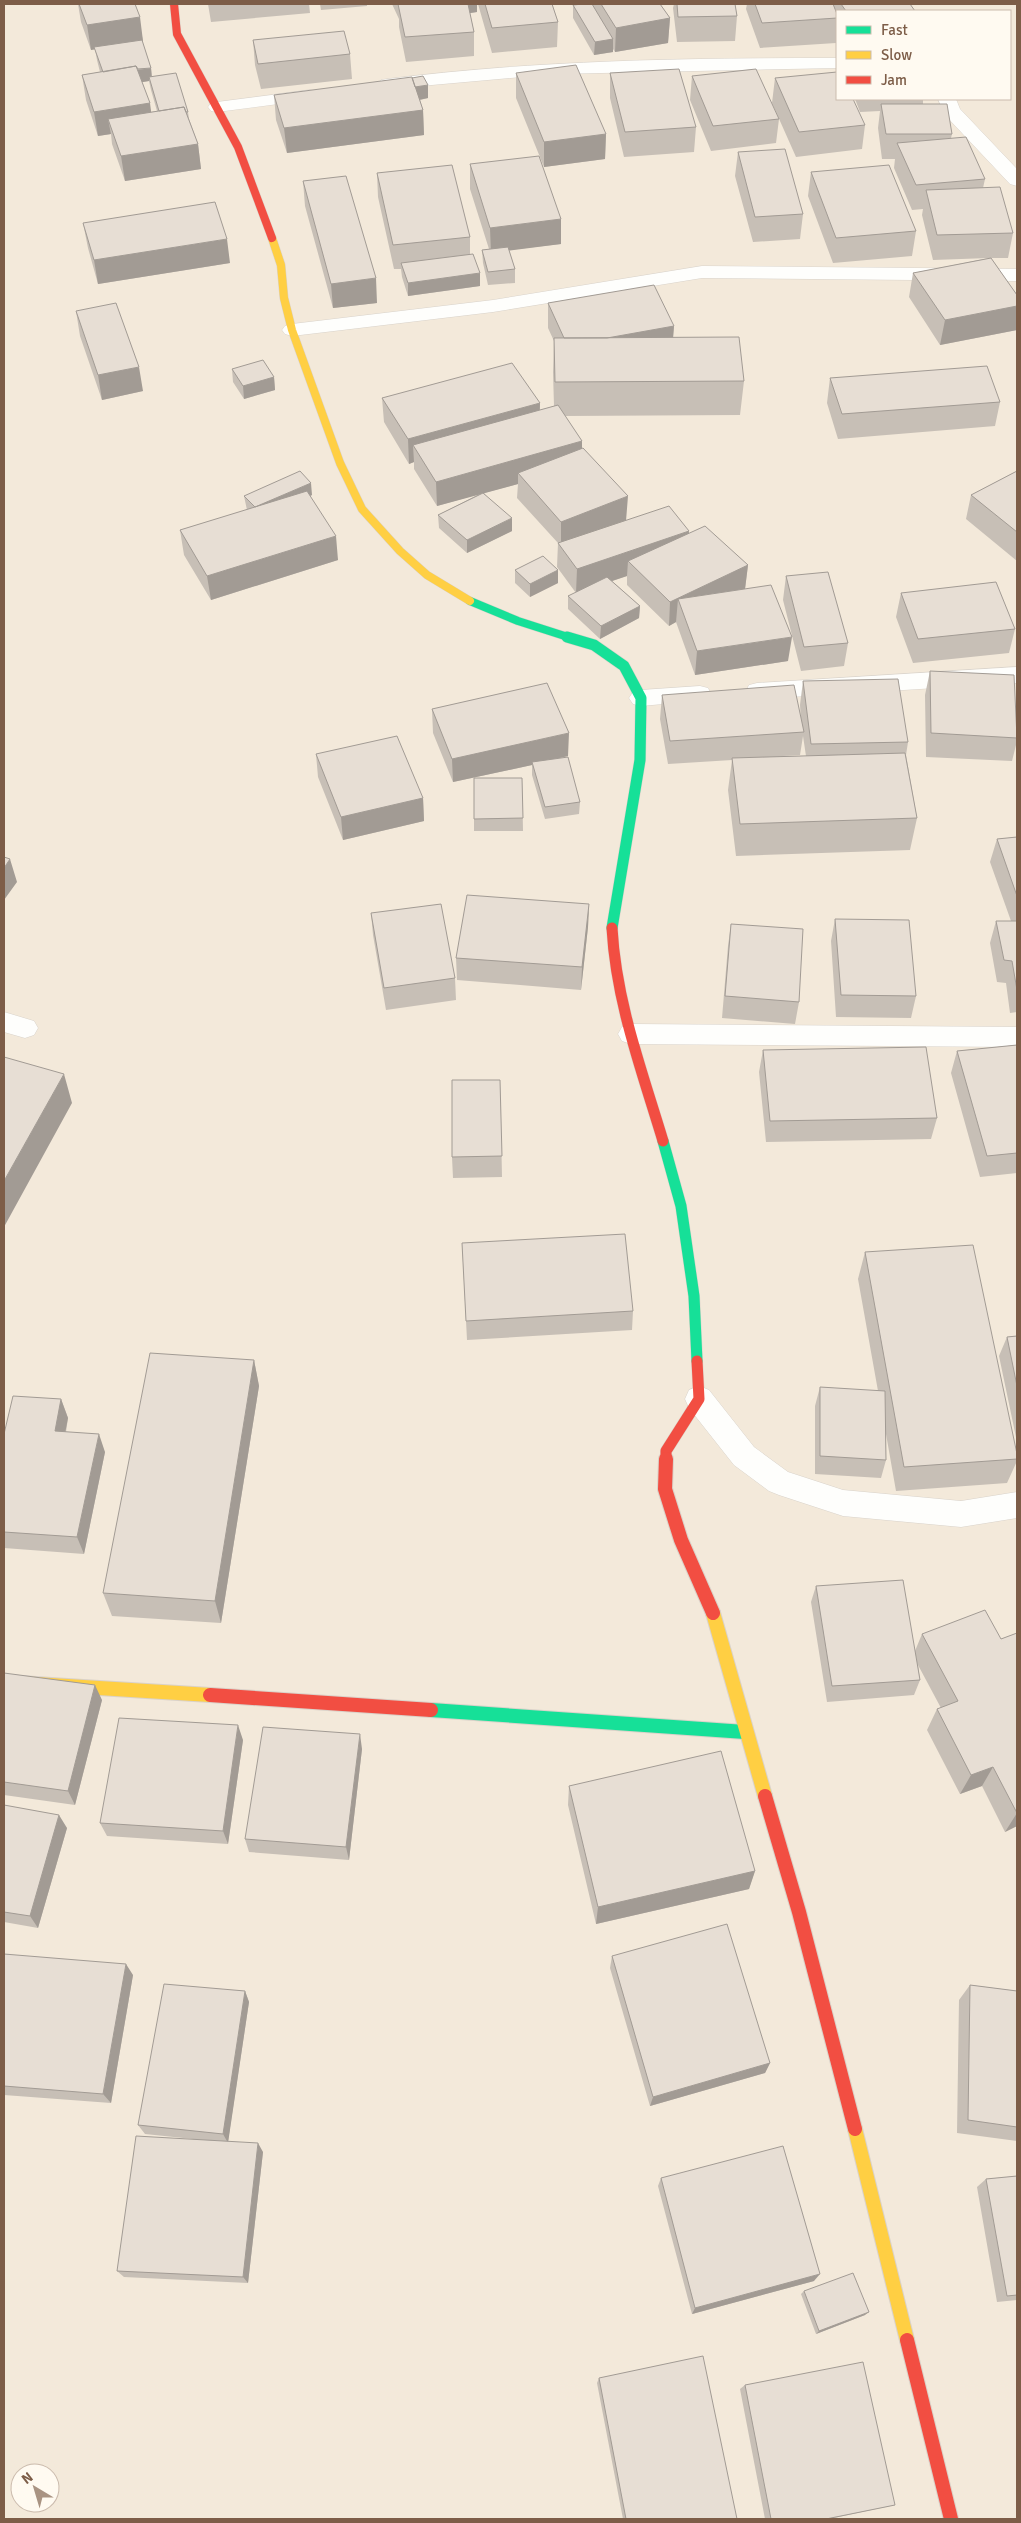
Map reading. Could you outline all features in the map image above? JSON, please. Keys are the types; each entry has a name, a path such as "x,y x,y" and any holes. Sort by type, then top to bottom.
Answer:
{"street":[{"path":"174,4 177,34 238,147 268,226 281,265 284,298 292,330 340,463 362,509 400,551 427,575 471,602 518,621 594,645 624,666 641,698 640,760 612,930 617,971 631,1034 681,1206 694,1296 699,1400 744,1456 779,1482 843,1503 961,1514 1017,1505"},
{"path":"366,87 445,76 580,66 836,63"},
{"path":"217,107 327,92"},
{"path":"947,100 951,111 1017,180"},
{"path":"292,330 493,306 702,272 842,275 1017,275"},
{"path":"641,698 1017,675"},
{"path":"631,1034 1017,1037"},
{"path":"699,1400 666,1450 665,1490 682,1540 711,1608 745,1732 799,1912 837,2055 951,2519"},
{"path":"4,1682 745,1732"}],"shaded area":[{"path":"4,4 1017,4 1017,2519 4,2519"}],"building":[{"path":"79,4 135,4 140,17 87,25"},
{"path":"398,4 468,4 474,32 405,37"},
{"path":"485,4 552,4 558,22 492,28"},
{"path":"592,4 613,39 595,42 573,5"},
{"path":"601,4 660,4 670,18 616,28"},
{"path":"677,4 735,4 737,16 678,17"},
{"path":"755,4 833,4 836,12 836,18 762,23"},
{"path":"841,4 910,4 914,10 845,10"},
{"path":"344,31 350,54 258,64 253,40"},
{"path":"142,40 151,68 138,69 136,66 103,72 94,47"},
{"path":"576,65 606,134 544,142 516,73"},
{"path":"136,66 150,103 94,112 82,75"},
{"path":"679,69 696,127 625,132 610,73"},
{"path":"756,69 779,119 713,126 692,76"},
{"path":"836,72 836,100 853,100 865,125 799,132 775,78"},
{"path":"176,73 188,112 186,112 184,107 159,111 149,77"},
{"path":"423,76 428,85 415,87 412,78"},
{"path":"412,77 423,110 284,128 274,95"},
{"path":"881,104 947,104 952,134 886,134"},
{"path":"184,107 198,144 121,156 108,119"},
{"path":"966,137 985,179 916,185 897,143"},
{"path":"785,149 803,214 755,217 738,152"},
{"path":"539,156 561,219 490,228 470,164"},
{"path":"452,165 470,237 393,245 377,173"},
{"path":"889,165 916,231 836,238 811,172"},
{"path":"346,176 376,278 331,284 303,181"},
{"path":"1000,187 1013,233 937,235 926,190"},
{"path":"215,202 227,239 94,260 83,223"},
{"path":"508,247 515,269 488,272 482,250"},
{"path":"473,254 480,273 408,283 401,263"},
{"path":"991,258 1017,295 1017,306 945,320 913,273"},
{"path":"654,285 674,326 607,338 564,338 548,303"},
{"path":"116,303 139,367 98,375 76,311"},
{"path":"739,337 744,381 555,382 554,338"},
{"path":"263,360 274,377 243,386 232,369"},
{"path":"512,363 540,403 408,439 382,398"},
{"path":"987,366 1000,402 842,414 830,378"},
{"path":"558,405 582,441 436,482 413,445"},
{"path":"583,448 628,496 561,522 518,473"},
{"path":"300,471 311,483 255,507 244,496"},
{"path":"1017,471 1017,532 971,495"},
{"path":"307,491 336,536 207,576 180,530"},
{"path":"483,493 512,518 467,540 438,515"},
{"path":"669,506 689,531 577,569 558,543"},
{"path":"705,526 748,565 670,602 628,561"},
{"path":"543,556 558,570 530,584 515,570"},
{"path":"828,572 848,643 804,647 786,576"},
{"path":"607,577 640,606 601,626 568,596"},
{"path":"996,582 1015,629 918,639 901,593"},
{"path":"771,585 792,637 697,651 678,599"},
{"path":"930,671 1014,675 1017,738 931,733"},
{"path":"898,679 908,742 811,744 803,681"},
{"path":"547,683 569,733 452,759 432,709"},
{"path":"794,685 804,732 670,741 662,695"},
{"path":"397,736 423,798 341,817 316,754"},
{"path":"905,753 917,818 740,824 732,758"},
{"path":"568,757 580,802 545,807 532,762"},
{"path":"474,778 522,778 523,818 474,819"},
{"path":"1017,837 1017,896 997,839"},
{"path":"4,857 10,859 4,868"},
{"path":"467,895 589,904 582,967 456,958"},
{"path":"441,904 455,978 384,988 371,913"},
{"path":"835,919 909,920 916,996 841,995"},
{"path":"996,921 1017,921 1017,990 1012,961 1004,960"},
{"path":"731,924 803,929 799,1002 725,996"},
{"path":"1017,1045 1017,1153 987,1156 957,1051"},
{"path":"926,1047 937,1118 770,1121 763,1050"},
{"path":"4,1057 64,1074 4,1181"},
{"path":"452,1080 500,1080 502,1156 452,1157"},
{"path":"625,1234 633,1311 466,1321 462,1243"},
{"path":"973,1245 1017,1459 904,1467 865,1252"},
{"path":"1017,1336 1017,1386 1007,1337"},
{"path":"150,1353 254,1360 215,1601 103,1593"},
{"path":"820,1387 885,1391 886,1460 820,1456"},
{"path":"13,1396 61,1399 55,1431 99,1434 77,1537 4,1532 4,1434"},
{"path":"903,1580 920,1680 832,1686 816,1586"},
{"path":"985,1610 1001,1639 1017,1633 1017,1813 993,1767 971,1775 937,1709 958,1701 922,1634"},
{"path":"4,1673 95,1685 68,1791 4,1782"},
{"path":"119,1718 238,1725 223,1831 100,1823"},
{"path":"263,1727 360,1734 346,1847 245,1839"},
{"path":"721,1751 755,1871 598,1907 569,1786"},
{"path":"4,1805 59,1815 30,1916 4,1912"},
{"path":"727,1924 770,2063 653,2097 612,1956"},
{"path":"4,1954 126,1964 103,2094 4,2086"},
{"path":"164,1984 245,1991 223,2134 138,2125"},
{"path":"970,1985 1017,1991 1017,2127 968,2120"},
{"path":"136,2136 258,2143 243,2277 117,2271"},
{"path":"783,2146 820,2274 695,2308 661,2178"},
{"path":"1017,2176 1017,2295 1007,2296 986,2179"},
{"path":"853,2273 869,2312 819,2331 804,2291"},
{"path":"703,2356 737,2519 626,2519 599,2378"},
{"path":"863,2362 895,2505 826,2519 771,2519 745,2385"}],"traffic: fast":[{"path":"470,601 518,621 594,645 624,666 641,698 640,760 612,928"},
{"path":"663,1141 681,1206 694,1296 697,1361"},
{"path":"431,1710 745,1732"}],"traffic: slow":[{"path":"272,238 281,265 284,298 292,330 340,463 362,509 400,551 427,575 470,601"},
{"path":"713,1613 765,1796"},
{"path":"4,1682 210,1695"},
{"path":"855,2129 907,2340"}],"traffic: jam":[{"path":"174,4 177,34 238,147 272,238"},
{"path":"612,928 613,953 623,1008 663,1141"},
{"path":"697,1361 699,1399 666,1451 665,1489 681,1540 713,1613"},
{"path":"210,1695 431,1710"},
{"path":"765,1796 799,1912 855,2129"},
{"path":"907,2340 951,2519"}]}
